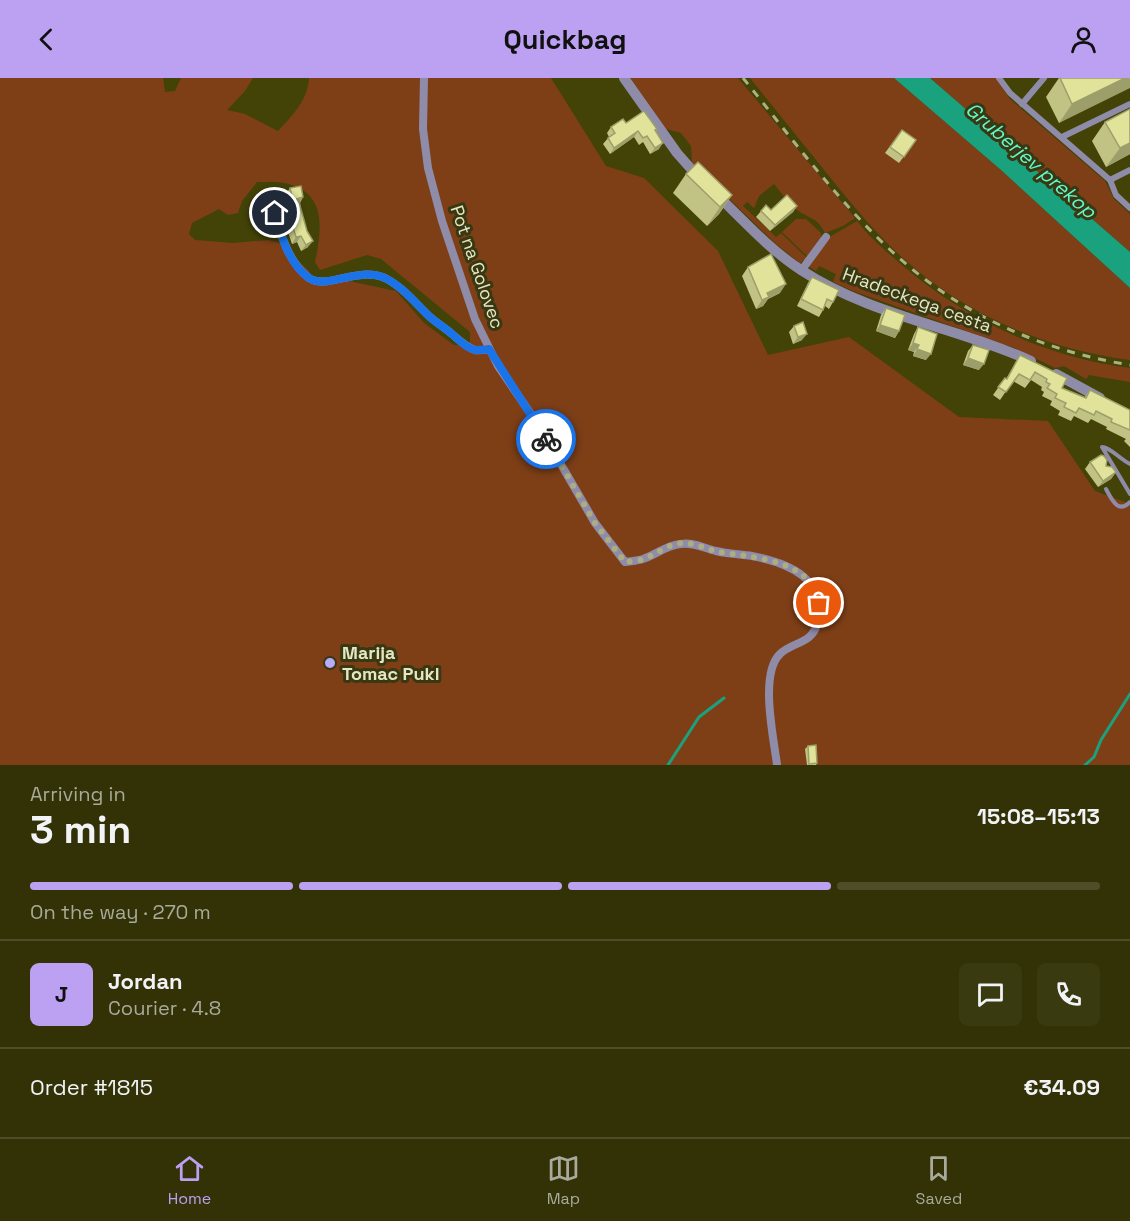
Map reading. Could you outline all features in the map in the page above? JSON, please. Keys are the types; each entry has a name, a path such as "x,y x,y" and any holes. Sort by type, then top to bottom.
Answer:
{"street":[{"name":"Pot na Golovec","path":"424,78 423,129 428,168 458,272 489,349 537,423 595,523 625,562 644,559 667,547 682,543 700,545 716,551 755,557 793,568 815,588 819,611 817,626 812,636 781,653 772,669 769,704 777,765"},
{"name":"Hradeckega cesta","path":"624,78 687,165 762,238 801,271 850,296 993,345 1043,367 1115,406"},
{"path":"999,78 1005,88 1022,104 1110,180 1116,195 1130,208"},
{"path":"1022,104 1044,78"},
{"path":"1062,137 1130,104"},
{"path":"1110,180 1130,170"},
{"path":"275,213 285,247 295,263 310,279 322,282 366,274 384,278 398,287 431,318 468,347 477,350 489,349"},
{"path":"801,271 826,237"}],"lane":[{"path":"1130,464 1108,448 1102,447 1130,494"},
{"path":"1106,489 1119,507 1130,502"}],"shaded area":[{"path":"0,78 163,78 165,92 175,91 181,78 253,78 245,91 227,110 245,114 278,131 302,100 309,78 551,78 606,166 644,178 718,251 768,355 849,337 959,417 1048,421 1095,491 1130,504 1130,765 0,765","holes":["257,182 282,182 299,188 315,203 320,225 315,262 320,270 367,255 381,259 470,332 470,346 454,345 424,323 396,291 344,280 316,285 309,271 279,243 269,240 233,243 195,240 189,234 192,223 219,209 228,215 238,213 242,201"]},
{"path":"630,78 738,78 855,218 825,233 817,222 793,206 774,184 759,196 754,208 747,202 743,206 776,237 781,233 807,258 800,263 776,244 692,163 691,146 681,133 666,129"},
{"path":"750,78 894,78 1001,170 1130,288 1130,360 1069,348 1010,327 981,313 928,279 893,249 863,216"},
{"name":"Gruberjev prekop","path":"894,78 930,78 1130,252 1130,288 1001,170"},
{"path":"930,78 996,78 1010,99 1105,181 1114,199 1130,214 1130,252"},
{"path":"796,219 806,219 821,233 821,238 808,257 782,232"},
{"path":"857,221 873,239 928,286 981,320 1009,334 1068,355 1130,368 1130,382 1089,375 1086,379 1064,366 1055,368 1014,348 853,291 833,282 836,274 819,266 816,271 808,266 826,239"}],"building":[{"path":"1060,78 1125,78 1072,104"},
{"path":"1130,109 1130,143 1120,148 1105,122"},
{"path":"644,111 657,129 655,130 663,143 655,148 647,136 643,138 638,131 614,148 608,138 615,133 611,127 623,119 626,123"},
{"path":"902,130 916,140 904,157 890,147"},
{"path":"698,162 732,195 720,207 686,174"},
{"path":"301,186 303,197 293,200 290,188"},
{"path":"787,195 797,206 775,225 761,211 766,205 771,210"},
{"path":"299,202 307,231 313,241 306,245 301,236 296,237 286,205"},
{"path":"272,215 275,225 268,227 265,217"},
{"path":"771,254 786,284 767,293 769,297 762,300 748,267"},
{"path":"812,277 839,290 833,302 827,299 823,310 801,299"},
{"path":"886,308 905,315 899,331 880,325"},
{"path":"803,322 807,334 798,337 794,326"},
{"path":"918,327 937,334 931,354 917,349 919,345 913,343"},
{"path":"973,345 989,350 984,364 968,358"},
{"path":"1020,355 1067,378 1062,388 1086,398 1090,390 1130,410 1130,430 1111,422 1112,419 1096,411 1094,415 1079,408 1076,413 1064,407 1066,403 1055,398 1057,394 1047,388 1050,384 1046,382 1047,379 1035,372 1030,380 1019,374 1006,392 998,387 1005,378 1007,379"},
{"path":"1101,455 1107,460 1106,466 1112,467 1116,472 1103,481 1090,462"},
{"path":"816,745 817,763 809,764 808,746"}],"waterway":[{"path":"1085,765 1094,757 1101,740 1130,694"},
{"path":"668,765 699,717 724,698"}],"railway":[{"path":"743,78 857,216 898,257 923,278 950,297 1006,328 1066,351 1130,365"}],"way so far":[{"path":"546,439 595,523 625,562 644,559 655,552 682,543 700,545 716,551 755,557 793,568 811,582 818,595 819,603"}],"place":[{"name":"Marija Tomac Pukl","path":"330,663"}],"route":[{"path":"275,213 285,247 295,263 310,279 322,282 366,274 384,278 398,287 431,318 468,347 477,350 489,349 546,439"}]}
